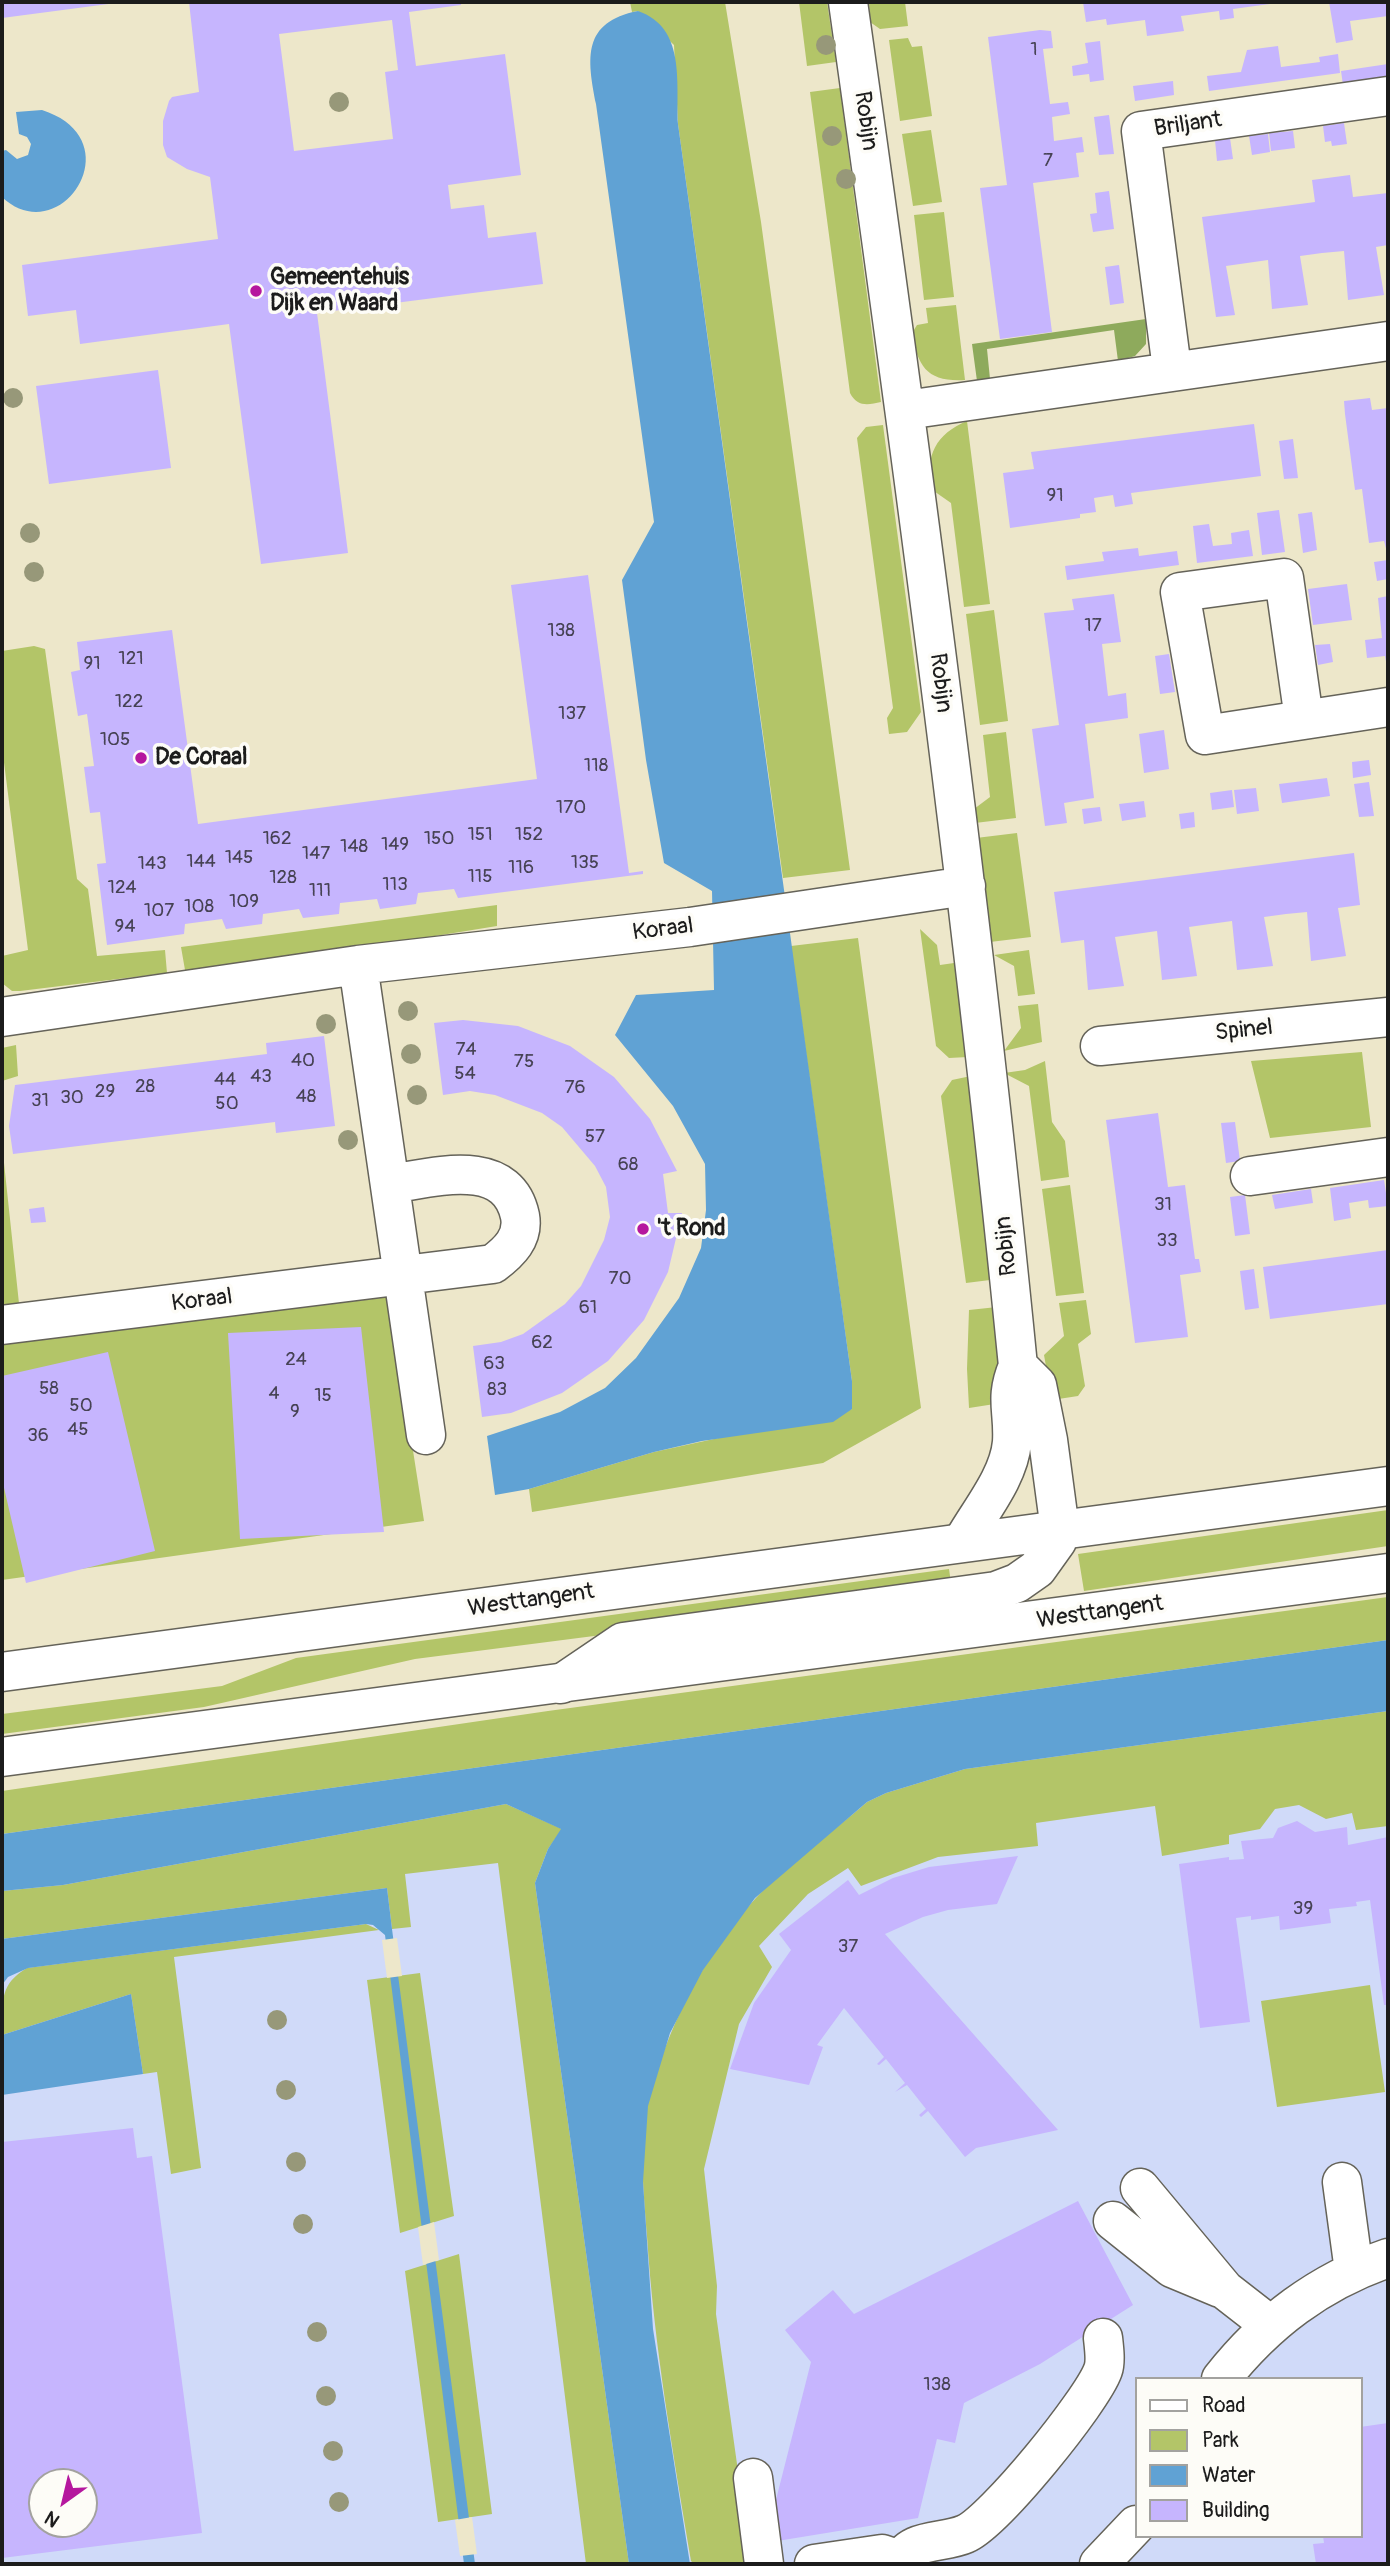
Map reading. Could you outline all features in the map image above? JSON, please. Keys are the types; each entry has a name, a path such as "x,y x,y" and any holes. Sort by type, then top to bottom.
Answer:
{"street":[{"name":"Robijn","path":"848,2 906,410 989,1066 1018,1366 1009,1387 1012,1442 1007,1459 991,1495 962,1541"},
{"name":"Briljant","path":"1172,369 1141,131 1388,96"},
{"path":"906,410 1172,369 1388,341"},
{"path":"1304,719 1284,578 1180,592 1205,736 1388,707"},
{"name":"Koraal","path":"2,1017 358,965 690,927 965,886"},
{"path":"358,965 426,1435"},
{"name":"Spinel","path":"1100,1046 1388,1017"},
{"path":"1251,1176 1388,1157"},
{"name":"Koraal","path":"2,1325 403,1278 493,1264 512,1250 519,1235 521,1219 515,1200 495,1180 469,1174 390,1184"},
{"path":"1018,1366 1037,1385 1048,1440 1060,1531"},
{"name":"Westtangent","path":"2,1672 962,1541 1060,1531 1388,1486"},
{"name":"Westtangent","path":"561,1684 623,1642 996,1591 1017,1583 1037,1569 1060,1531"},
{"name":"Westtangent","path":"2,1758 1388,1573"},
{"path":"1223,2377 1270,2325 1313,2291 1371,2264 1342,2182"},
{"path":"1140,2188 1225,2290 1270,2325"},
{"path":"1114,2221 1172,2267 1225,2290"},
{"path":"814,2564 876,2554 888,2556 899,2564 906,2552 914,2547 965,2534 988,2518 1060,2434 1104,2369 1103,2338"},
{"path":"753,2478 764,2564"},
{"path":"1109,2561 1134,2528"}],"shaded area":[{"path":"1388,1651 1388,2564 2,2564 2,1862"}],"green space":[{"path":"630,2 725,2 761,222 850,870 783,878 678,124 674,45 638,11 632,12"},
{"path":"799,2 827,2 836,62 807,66"},
{"path":"869,2 905,2 908,26 880,29 870,22"},
{"path":"908,38 912,47 922,46 932,116 900,121 889,40"},
{"path":"840,88 881,402 872,404 859,403 850,393 810,92"},
{"path":"931,130 942,202 913,206 902,134"},
{"path":"944,212 954,297 924,300 914,215"},
{"path":"956,305 965,380 942,378 927,370 918,355 912,333 917,325 928,323 926,308"},
{"path":"1146,319 1146,344 1135,356 1118,361 1114,330 987,349 990,379 977,381 972,344"},
{"path":"967,421 990,604 964,607 951,503 931,489 930,466 940,439"},
{"path":"883,425 921,712 907,732 889,734 887,718 893,708 857,438 866,427"},
{"path":"994,610 1008,721 980,725 966,614"},
{"path":"34,646 45,649 77,879 88,889 97,956 165,950 167,973 20,991 12,991 2,983 2,956 28,950 2,747 2,651"},
{"path":"1006,732 1016,818 975,823 974,809 990,797 983,735"},
{"path":"1017,833 1031,937 990,942 976,838"},
{"path":"497,905 497,926 293,959 185,970 181,947"},
{"path":"920,929 937,945 940,965 954,963 968,1057 949,1058 936,1046"},
{"path":"858,938 921,1408 823,1463 532,1512 529,1489 654,1452 852,1409 852,1381 791,946"},
{"path":"1029,950 1035,994 1018,996 1014,966 994,955"},
{"path":"1038,1004 1042,1042 1004,1051 1021,1028 1018,1006"},
{"path":"16,1045 18,1076 2,1081 2,1048"},
{"path":"1362,1052 1371,1127 1270,1138 1251,1061"},
{"path":"1045,1061 1052,1122 1065,1141 1069,1177 1041,1181 1029,1086 1004,1073 1025,1070"},
{"path":"971,1076 998,1279 966,1283 941,1096 952,1080"},
{"path":"2,1144 23,1341 389,1297 424,1521 2,1580"},
{"path":"1070,1185 1084,1293 1056,1296 1042,1189"},
{"path":"1086,1300 1091,1334 1078,1344 1085,1386 1078,1396 1052,1400 1044,1355 1064,1336 1059,1303"},
{"path":"997,1307 1001,1403 969,1408 969,1310"},
{"path":"1388,1510 1388,1546 1084,1591 1078,1554"},
{"path":"949,1569 952,1590 415,1659 204,1707 2,1734 2,1714 222,1686 296,1658"},
{"path":"1388,1597 1388,1640 2,1834 2,1791 548,1711"},
{"path":"1388,1711 1388,1826 1356,1830 1352,1813 1326,1819 1299,1805 1275,1809 1260,1829 1229,1835 1229,1844 1162,1856 1155,1806 1036,1823 1038,1846 938,1857 861,1886 848,1868 808,1894 759,1946 772,1967 739,2024 704,2169 717,2286 716,2314 751,2564 694,2564 691,2561 654,2318 643,2187 643,2136 656,2076 676,2021 703,1969 736,1921 794,1862 867,1802 886,1793 965,1769"},
{"path":"506,1804 562,1829 548,1849 535,1883 629,2564 586,2564 498,1863 405,1874 411,1927 392,1929 387,1888 2,1939 2,1891 63,1885"},
{"path":"366,1924 379,1930 174,1957 201,2168 171,2174 157,2072 143,2074 131,1994 2,2035 4,1994 12,1980 27,1968"},
{"path":"420,1973 454,2216 400,2233 367,1980"},
{"path":"1370,1985 1385,2092 1277,2107 1261,2001"},
{"path":"459,2254 492,2514 438,2522 405,2271"}],"water":[{"path":"638,11 653,19 664,30 675,58 678,124 852,1381 852,1409 833,1422 702,1441 654,1452 529,1489 495,1495 487,1436 560,1412 605,1388 636,1358 679,1298 701,1248 706,1210 705,1164 673,1106 615,1035 636,995 714,990 712,891 664,863 646,760 622,580 654,522 591,57 598,33 607,24 620,16"},
{"path":"42,110 69,125 83,144 86,165 79,185 65,202 46,211 24,210 2,197 2,151 6,150 17,159 28,155 31,144 27,137 19,134 16,112"},
{"path":"1388,1640 1388,1711 965,1769 886,1793 867,1802 755,1898 703,1970 670,2033 648,2106 643,2182 653,2329 690,2564 629,2564 535,1883 548,1849 561,1829 506,1804 63,1885 2,1891 2,1834"},
{"path":"387,1888 475,2564 464,2564 385,1935 373,1925 366,1924 28,1968 8,1977 2,1985 2,1939"},
{"path":"131,1994 143,2074 2,2095 2,2035"}],"pier":[{"path":"397,1938 402,1976 387,1978 382,1940"},
{"path":"434,2222 439,2260 423,2265 418,2227"},
{"path":"472,2517 477,2554 460,2556 455,2520"}],"building":[{"path":"2,2 116,2 116,3 2,18"},
{"path":"189,2 461,2 461,5 409,12 416,66 505,54 521,175 448,185 451,209 484,205 488,238 536,232 543,284 317,313 348,553 261,564 229,324 80,344 76,310 28,316 22,265 218,239 210,177 187,169 167,157 163,145 163,121 169,101 172,97 199,92","holes":["392,20 398,70 385,72 393,139 294,151 279,34"]},
{"path":"1083,2 1277,3 1233,9 1234,18 1220,20 1219,11 1181,16 1184,31 1147,36 1145,20 1107,25 1106,19 1086,22"},
{"path":"1329,2 1388,2 1388,16 1350,21 1353,40 1336,43"},
{"path":"1051,31 1053,48 1043,49 1050,104 1068,102 1070,114 1052,117 1054,141 1082,137 1084,152 1076,153 1079,177 1033,183 1052,332 1000,339 980,188 1007,185 988,37"},
{"path":"1100,41 1104,80 1090,82 1089,74 1073,76 1072,66 1088,63 1085,43"},
{"path":"1278,46 1281,67 1320,62 1319,57 1338,54 1340,73 1209,91 1207,76 1241,72 1247,50"},
{"path":"1388,64 1388,79 1343,85 1341,71"},
{"path":"1173,81 1174,95 1135,101 1133,86"},
{"path":"1109,115 1114,154 1099,155 1094,117"},
{"path":"1344,123 1347,144 1332,146 1331,141 1325,142 1323,126"},
{"path":"1293,131 1295,148 1271,151 1269,133"},
{"path":"1268,134 1270,152 1252,155 1249,136"},
{"path":"1230,138 1233,159 1217,161 1215,140"},
{"path":"1350,175 1353,197 1388,193 1388,245 1376,247 1384,295 1348,300 1344,251 1322,253 1300,256 1308,305 1272,309 1268,260 1226,266 1235,315 1216,317 1202,217 1315,202 1312,180"},
{"path":"1109,191 1114,229 1093,232 1090,214 1097,213 1095,193"},
{"path":"1119,265 1124,303 1110,305 1105,267"},
{"path":"158,370 171,468 49,484 36,386"},
{"path":"1370,398 1372,410 1388,408 1388,556 1384,541 1369,543 1362,489 1355,490 1345,414 1344,401"},
{"path":"1254,424 1261,476 1131,493 1133,504 1115,507 1113,495 1094,498 1096,512 1080,514 1080,518 1010,528 1003,473 1034,469 1031,452"},
{"path":"1293,439 1298,478 1284,479 1279,441"},
{"path":"1279,510 1285,552 1262,555 1257,513"},
{"path":"1312,512 1317,550 1303,553 1298,514"},
{"path":"1209,524 1213,546 1232,544 1231,533 1249,530 1253,556 1197,563 1193,526"},
{"path":"1138,548 1139,556 1177,551 1179,565 1067,580 1065,566 1104,561 1102,552"},
{"path":"1388,560 1388,579 1377,581 1374,562"},
{"name":"De Coraal","path":"588,575 629,873 643,871 643,874 458,898 454,889 418,893 416,904 380,909 377,899 340,903 339,914 303,918 299,909 263,914 262,924 226,929 222,919 185,924 184,934 107,945 97,864 106,863 100,812 90,813 84,767 94,766 87,714 78,716 71,672 80,670 77,642 172,630 198,824 537,779 511,585"},
{"path":"1347,584 1352,620 1313,625 1308,589"},
{"path":"1114,594 1121,642 1102,644 1108,696 1126,693 1128,718 1085,724 1094,798 1064,803 1067,823 1045,826 1032,729 1059,725 1044,613 1074,610 1072,599"},
{"path":"1388,596 1387,667 1385,656 1367,658 1365,640 1382,638 1378,598"},
{"path":"1330,644 1333,662 1318,665 1315,645"},
{"path":"1169,654 1175,692 1160,694 1155,656"},
{"path":"1164,730 1169,769 1144,773 1139,734"},
{"path":"1369,760 1371,775 1353,778 1352,762"},
{"path":"1327,778 1330,796 1282,803 1279,784"},
{"path":"1369,782 1374,816 1359,817 1354,784"},
{"path":"1256,788 1259,811 1237,814 1234,790"},
{"path":"1232,790 1234,807 1212,810 1210,793"},
{"path":"1144,801 1146,817 1122,821 1119,804"},
{"path":"1100,807 1102,821 1084,824 1082,809"},
{"path":"1194,812 1195,827 1181,829 1179,814"},
{"path":"1354,853 1360,905 1338,908 1346,956 1311,961 1307,912 1286,914 1264,917 1273,966 1237,970 1232,921 1189,927 1197,976 1162,980 1157,931 1115,937 1124,986 1088,990 1084,940 1061,943 1054,892"},
{"name":"'t Rond","path":"463,1020 518,1026 570,1046 614,1077 650,1119 677,1171 663,1174 668,1213 682,1213 668,1272 644,1320 608,1361 562,1393 511,1413 482,1417 473,1346 501,1342 523,1334 565,1304 581,1286 604,1240 610,1217 606,1187 595,1166 562,1127 542,1113 495,1095 470,1091 443,1095 434,1023"},
{"path":"324,1036 335,1126 276,1133 275,1122 13,1154 9,1126 15,1085 267,1054 266,1043"},
{"path":"1158,1113 1168,1187 1185,1185 1195,1259 1199,1259 1201,1272 1180,1275 1188,1337 1135,1343 1106,1120"},
{"path":"1235,1122 1240,1161 1226,1163 1221,1123"},
{"path":"1384,1180 1388,1206 1369,1208 1368,1200 1349,1203 1351,1218 1334,1221 1330,1188"},
{"path":"1311,1189 1313,1203 1275,1209 1272,1195"},
{"path":"1245,1195 1250,1234 1235,1236 1230,1197"},
{"path":"44,1207 46,1222 31,1223 29,1209"},
{"path":"1388,1250 1388,1304 1270,1319 1263,1267"},
{"path":"1254,1269 1259,1308 1245,1310 1240,1271"},
{"path":"361,1327 384,1532 240,1539 228,1333"},
{"path":"108,1352 155,1551 26,1583 2,1479 2,1376"},
{"path":"1297,1821 1315,1832 1347,1827 1348,1845 1388,1837 1388,2005 1384,2005 1370,1900 1356,1902 1357,1906 1329,1909 1331,1923 1280,1930 1279,1916 1251,1920 1251,1916 1236,1918 1250,2022 1200,2028 1179,1864 1229,1857 1229,1860 1244,1859 1241,1841 1273,1838 1278,1828"},
{"path":"1018,1856 997,1904 948,1910 923,1917 885,1934 1058,2130 976,2148 965,2157 928,2111 921,2117 919,2115 926,2109 907,2085 895,2092 905,2083 886,2059 877,2064 884,2057 844,2008 817,2045 823,2047 809,2085 730,2069 754,2003 791,1950 779,1934 848,1880 859,1895 893,1878 929,1867"},
{"path":"133,2128 137,2158 152,2156 202,2533 2,2558 2,2142"},
{"path":"1078,2201 1133,2305 1040,2364 964,2403 955,2443 937,2439 918,2518 765,2543 811,2362 785,2330 833,2290 854,2314"},
{"path":"1388,2423 1388,2564 1316,2564 1313,2544 1324,2543 1323,2538 1362,2538 1362,2427"}],"place":[{"name":"Gemeentehuis Dijk en Waard","path":"256,291"},
{"name":"De Coraal","path":"141,758"},
{"name":"'t Rond","path":"643,1229"}]}
